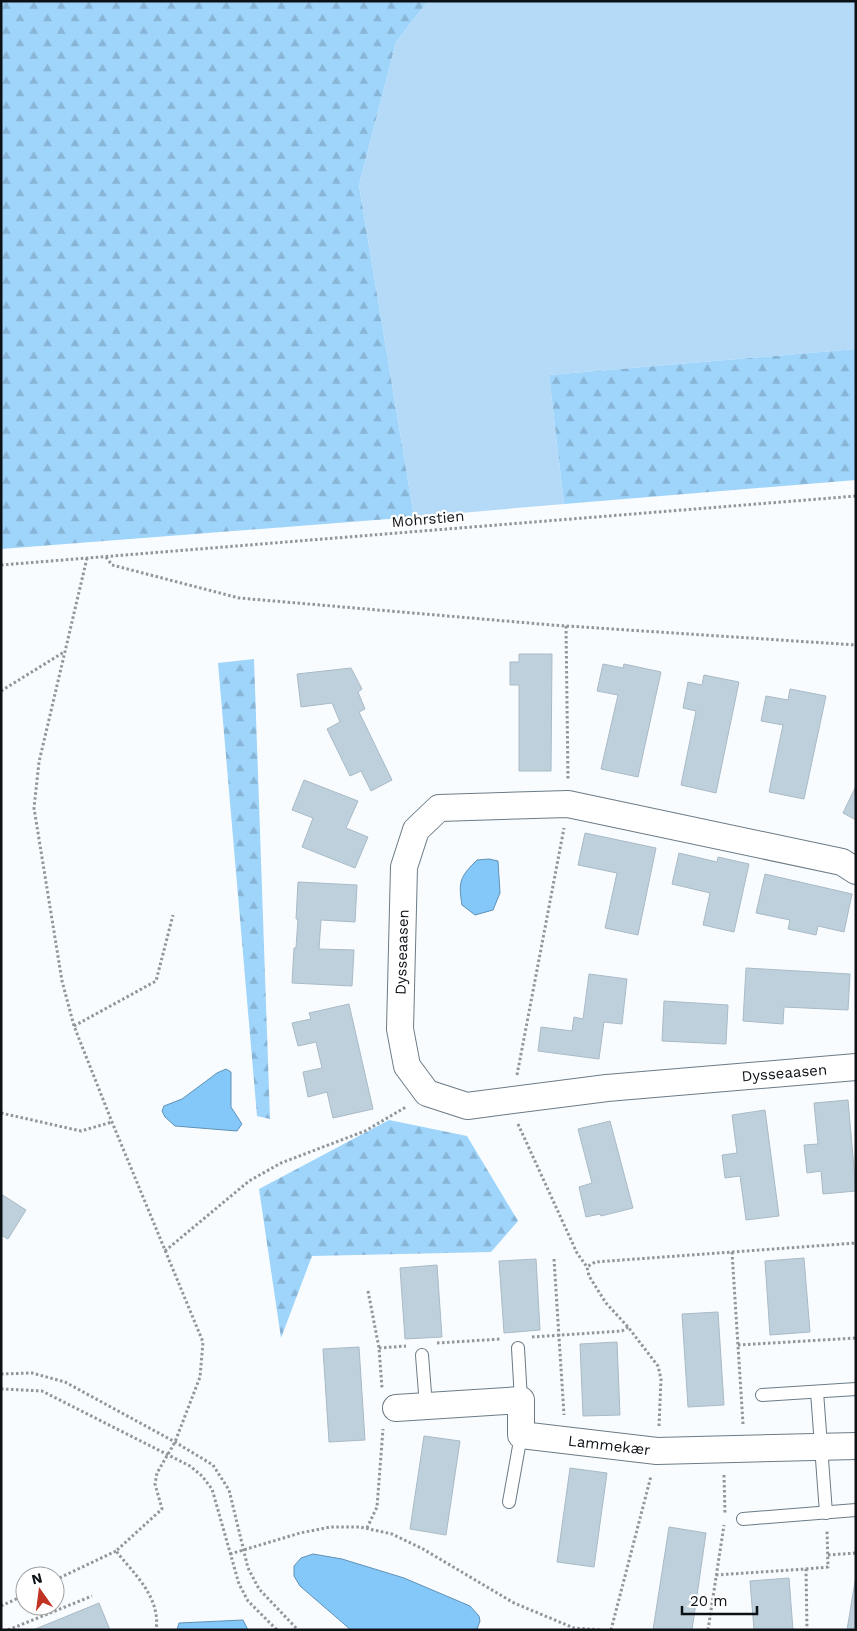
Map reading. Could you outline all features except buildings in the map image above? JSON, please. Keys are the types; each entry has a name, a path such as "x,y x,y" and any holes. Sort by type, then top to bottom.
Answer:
{"street":[{"name":"Dysseaasen","path":"856,871 842,862 568,804 440,808 416,830 404,867 400,1029 407,1066 428,1093 467,1106 607,1088 856,1066"},
{"path":"396,1408 521,1400 521,1435"},
{"name":"Lammekær","path":"521,1435 657,1451 856,1446"}],"lane":[{"path":"518,1348 521,1400"},
{"path":"422,1355 426,1406"},
{"path":"762,1395 856,1389"},
{"path":"816,1392 826,1513"},
{"path":"509,1502 521,1435"},
{"path":"743,1519 856,1510"}],"path":[{"name":"Mohrstien","path":"1,565 856,496"},
{"path":"106,557 112,565 239,598 566,626 856,645"},
{"path":"65,1575 116,1551 162,1509 155,1484 157,1473 175,1442 200,1377 203,1342 74,1026 62,981 34,808 39,762 87,558"},
{"path":"566,626 568,804 510,1100 576,1253 587,1267 589,1276 606,1303 628,1327 658,1366 662,1379 657,1451 611,1630"},
{"path":"1,691 64,652"},
{"path":"74,1026 156,981 173,915"},
{"path":"165,1252 249,1181 281,1162 365,1131 428,1093"},
{"path":"1,1113 81,1131 112,1122"},
{"path":"587,1267 595,1262 856,1243"},
{"path":"708,1630 734,1449 738,1345 732,1252"},
{"path":"554,1260 566,1440"},
{"path":"738,1345 856,1338"},
{"path":"1,1374 32,1373 65,1382 213,1465 229,1490 248,1568 259,1589 298,1630"},
{"path":"1,1389 42,1390 168,1454 190,1466 202,1476 212,1489 239,1584 248,1601 277,1630"},
{"path":"716,1575 828,1567 826,1513"},
{"path":"230,1554 300,1533 330,1527 360,1527 392,1534 423,1549 514,1603 574,1628 602,1630"},
{"path":"116,1551 150,1593 155,1608 156,1630"},
{"path":"828,1555 856,1553"},
{"path":"806,1569 807,1630"},
{"path":"8,1630 92,1596"},
{"path":"1,1606 15,1599"}],"shaded area":[{"path":"428,1 856,1 856,349 549,375 564,504 414,517 359,185 396,42"},
{"path":"489,859 498,861 500,893 493,910 475,915 462,905 460,890 462,880 477,860"},
{"path":"226,1069 231,1072 231,1107 242,1124 237,1131 175,1126 165,1117 162,1111 164,1106 182,1099 217,1073"},
{"path":"313,1554 342,1559 404,1578 470,1606 479,1616 480,1621 477,1629 351,1630 300,1586 294,1576 294,1566 301,1558"},
{"path":"243,1620 248,1630 177,1630 179,1623"}],"green space":[{"path":"1,1 428,1 396,42 359,185 414,517 1,549"},
{"path":"856,349 856,480 564,504 549,375"},
{"path":"254,659 270,1119 257,1116 218,663"},
{"path":"389,1120 467,1136 518,1221 491,1252 312,1256 281,1338 259,1189"}]}
